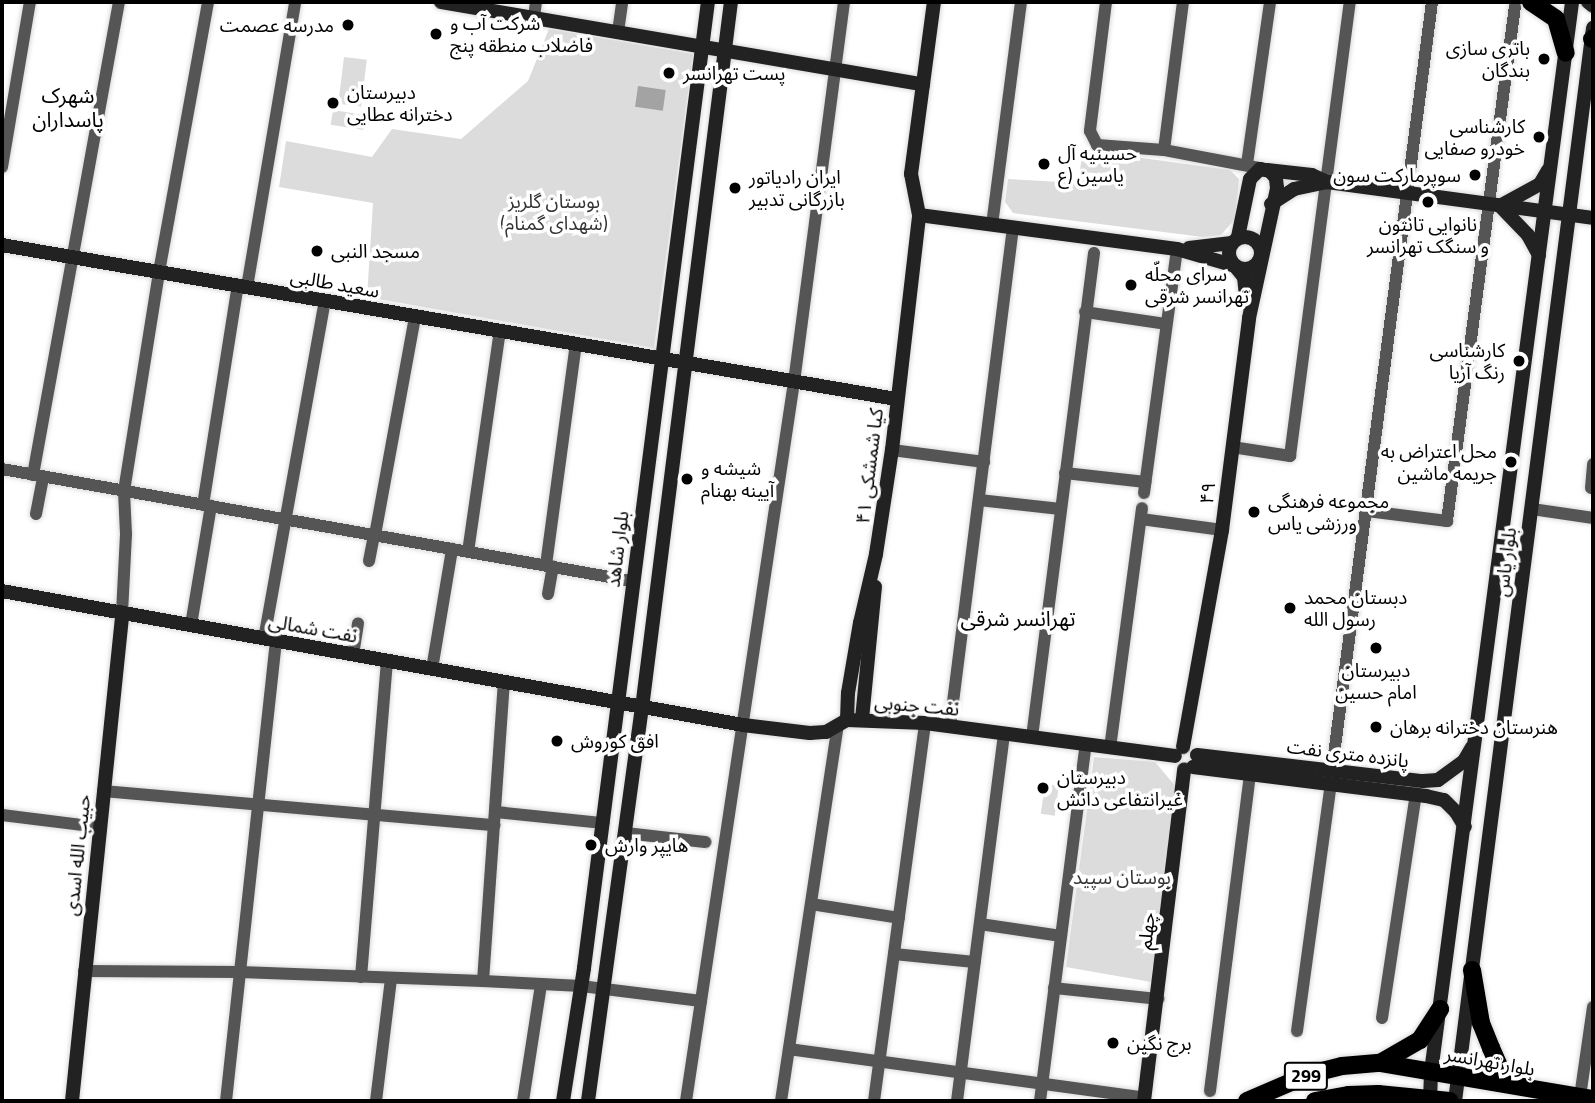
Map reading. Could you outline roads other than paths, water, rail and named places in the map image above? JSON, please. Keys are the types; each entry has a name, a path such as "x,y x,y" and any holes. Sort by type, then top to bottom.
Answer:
{"main road":[{"path":"1523,4 1556,19 1566,53"},
{"path":"1472,970 1481,1023 1500,1068 1527,1090"},
{"path":"1374,1063 1420,1041 1440,1009"},
{"path":"1374,1063 1393,1070 1398,1076 1395,1089 1378,1094"},
{"name":"بلوار تهرانسر","path":"1247,1101 1310,1074 1374,1063 1587,1098"},
{"path":"1378,1094 1398,1101"},
{"name":"299","path":"1315,1101 1349,1095 1378,1094 1452,1101"}],"street":[{"path":"2,166 30,2"},
{"path":"36,514 38,476 73,257 119,2"},
{"path":"122,613 126,534 124,491 159,272 208,2"},
{"path":"191,625 207,506 243,286 295,2"},
{"path":"441,2 923,84"},
{"path":"534,18 536,2"},
{"path":"618,32 622,2"},
{"name":"بلوار شاهد","path":"563,1101 603,823 708,2"},
{"path":"588,1101 642,708 731,2"},
{"path":"686,1101 794,382 844,2"},
{"name":"۴۱ کیا شمشکی","path":"849,722 874,624 876,554 892,450 919,215 911,174 934,2"},
{"path":"992,225 1021,2"},
{"path":"1106,2 1090,131 1097,145 1164,150 1312,175 1327,182 1593,218"},
{"path":"1164,150 1183,2"},
{"path":"1247,164 1270,2"},
{"path":"1232,447 1290,456 1350,2"},
{"path":"1297,1031 1432,2"},
{"path":"1588,2 1593,6"},
{"name":"بلوار یاس","path":"1430,1100 1431,1072 1574,3"},
{"path":"1367,511 1447,521 1523,4"},
{"name":"بلوار یاس","path":"1452,1101 1472,970 1593,35"},
{"path":"1494,205 1540,184 1551,166"},
{"path":"1265,169 1274,174 1277,183 1249,318 1244,277 1230,259 1250,179 1256,171 1265,169"},
{"path":"1271,204 1294,190 1327,182"},
{"path":"1494,205 1528,234 1539,255"},
{"path":"919,215 1177,249 1251,268 1261,255"},
{"path":"950,726 1013,228"},
{"path":"1177,249 1235,240 1255,240 1261,255"},
{"name":"سعید طالبی","path":"2,245 896,399"},
{"path":"1065,473 1145,488 1177,249"},
{"path":"1032,737 1094,253"},
{"path":"226,1101 258,804 270,640 285,519 325,300"},
{"path":"1085,312 1166,324"},
{"path":"369,561 415,316"},
{"name":"۴۹","path":"1187,757 1197,671 1222,530 1249,318"},
{"path":"468,552 500,331"},
{"path":"548,594 576,344"},
{"path":"892,450 984,462"},
{"path":"1591,488 1593,464"},
{"path":"2,469 632,580"},
{"path":"979,499 1061,509"},
{"path":"1507,505 1593,518"},
{"path":"1110,748 1141,513 1222,530"},
{"path":"432,669 452,549"},
{"name":"نفت شمالی","path":"2,591 618,703"},
{"name":"حبیب الله اسدی","path":"72,1101 83,971 122,613"},
{"path":"353,655 358,623"},
{"path":"361,977 387,661"},
{"path":"483,981 504,682"},
{"name":"نفت جنوبی","path":"618,703 743,725 810,733 826,732 849,722 925,723 1187,757"},
{"path":"781,1101 811,904 849,722"},
{"path":"874,1101 925,723"},
{"path":"957,1101 1004,733"},
{"name":"پانزده متری نفت","path":"1416,787 1437,780 1464,761 1476,740"},
{"path":"1040,1101 1086,744"},
{"name":"پانزده متری نفت","path":"1187,757 1416,787 1444,800 1456,812 1465,827"},
{"name":"چهلم","path":"1145,1100 1187,757"},
{"path":"1210,1091 1251,767"},
{"path":"1382,1018 1416,787"},
{"path":"103,791 374,814 603,823"},
{"path":"2,815 99,827"},
{"path":"625,833 705,842"},
{"path":"811,904 899,918"},
{"path":"980,924 1061,936"},
{"path":"894,954 975,962"},
{"path":"83,971 240,972 483,981 581,986 701,1001"},
{"path":"376,1101 391,978"},
{"path":"523,1101 541,985"},
{"path":"1055,988 1158,999"},
{"path":"1587,1098 1593,1007"},
{"path":"789,1049 1145,1100"}],"place":[{"name":"مدرسه عصمت","path":"348,25"},
{"name":"شرکت آب و فاضلاب منطقه پنج","path":"436,34"},
{"name":"باتری سازی بندگان","path":"1544,59"},
{"name":"پست تهرانسر","path":"669,73"},
{"name":"دبیرستان دخترانه عطایی","path":"333,103"},
{"name":"کارشناسی خودرو صفایی","path":"1539,137"},
{"name":"حسینیه آل یاسین (ع","path":"1044,164"},
{"name":"سوپرمارکت سون","path":"1475,175"},
{"name":"ایران رادیاتور بازرگانی تدبیر","path":"735,188"},
{"name":"نانوایی تانتون و سنگک تهرانسر","path":"1428,202"},
{"name":"مسجد النبی","path":"317,251"},
{"name":"سرای محلّه تهرانسر شرقی","path":"1131,285"},
{"name":"کارشناسی رنگ آریا","path":"1519,361"},
{"name":"محل اعتراض به جریمه ماشین","path":"1511,462"},
{"name":"شیشه و آیینه بهنام","path":"687,479"},
{"name":"مجموعه فرهنگی ورزشی یاس","path":"1254,512"},
{"name":"دبستان محمد رسول الله","path":"1290,608"},
{"name":"دبیرستان امام حسین","path":"1376,648"},
{"name":"هنرستان دخترانه برهان","path":"1376,727"},
{"name":"افق کوروش","path":"557,741"},
{"name":"دبیرستان غیرانتفاعی دانش","path":"1043,788"},
{"name":"هایپر وارش","path":"591,845"},
{"name":"برج نگین","path":"1113,1043"}],"district":[{"name":"شهرک پاسداران","path":"68,107"},
{"name":"تهرانسر شرقی","path":"1018,618"}],"park label":[{"name":"بوستان گلریز (شهدای گمنام)","path":"554,212"},
{"name":"بوستان سپید","path":"1122,877"}]}
